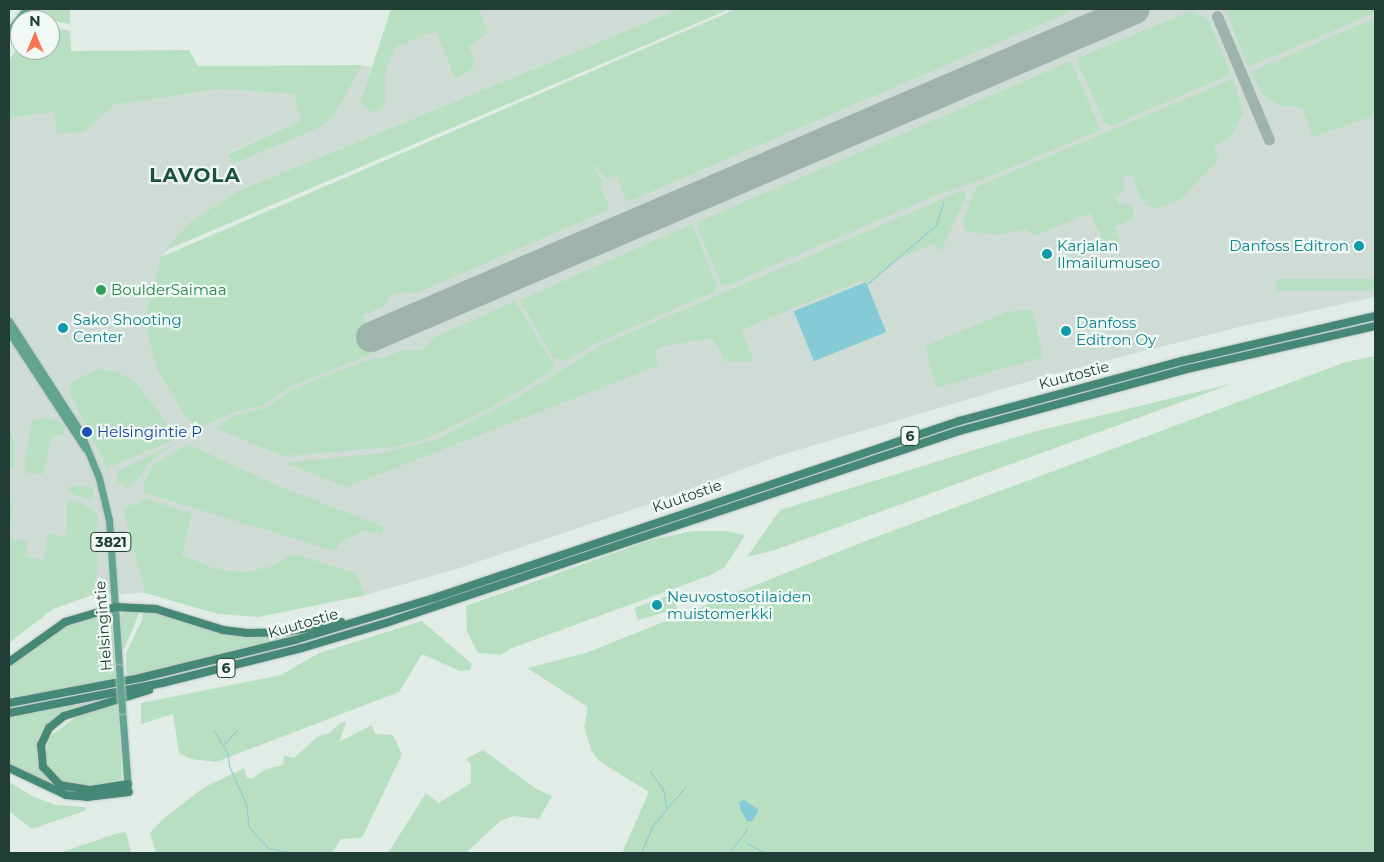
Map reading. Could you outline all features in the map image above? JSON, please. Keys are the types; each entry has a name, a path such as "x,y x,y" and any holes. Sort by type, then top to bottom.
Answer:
{"highway":[{"name":"Kuutostie","path":"9,703 228,658 437,597 960,421 1172,363 1375,316"},
{"name":"Kuutostie","path":"9,713 246,663 440,606 760,495 959,431 1183,370 1375,326"},
{"path":"9,662 65,622 116,607 156,609 223,630 268,633 324,626 437,597"},
{"path":"128,788 80,790 60,785 50,777 42,761 41,749 46,733 58,720 81,709 246,663"},
{"path":"9,768 66,795 87,797 128,788"}],"main road":[{"path":"9,31 26,9"},
{"name":"Helsingintie","path":"9,321 69,411 93,461 109,520 128,788"},
{"name":"Helsingintie","path":"9,332 93,461"}],"shaded area":[{"path":"480,9 679,9 236,192 190,222 162,257 735,9 1375,9 1375,297 1247,325 1050,375 778,456 655,502 457,569 366,595 356,573 292,555 272,566 244,572 217,569 182,555 192,514 138,503 125,506 123,510 145,593 92,595 100,538 66,537 44,560 25,556 28,541 9,539 13,502 9,503 9,118 54,112 58,134 114,105 218,89 294,94 302,121 228,153 233,164 321,127 362,65 371,67 364,91 385,103 385,74 395,47 436,30 455,79 469,72 476,63 469,46 488,33"}],"green space":[{"path":"70,9 70,24 60,22 60,10 43,10"},
{"path":"391,9 480,9 488,33 469,46 476,63 469,72 455,79 436,31 395,47 385,74 385,103 382,109 372,112 360,103"},
{"path":"679,9 730,9 164,251 190,222 236,192"},
{"path":"738,9 1076,9 627,202 616,175 606,179 595,165 593,167 602,181 600,187 610,209 414,294 402,291 392,295 385,306 362,315 377,352 291,386 262,406 237,411 202,426 188,420 157,369 149,339 147,310 161,257"},
{"path":"1226,9 1375,9 1375,13 1248,67"},
{"path":"1191,11 1208,20 1231,74 1110,126 1105,123 1076,59"},
{"path":"1375,18 1375,115 1313,137 1302,107 1280,106 1264,96 1251,72"},
{"path":"60,29 70,31 71,51 189,50 198,66 362,65 336,112 321,127 233,164 228,154 301,121 294,94 218,89 114,105 84,132 57,134 54,112 9,118 9,60 60,60"},
{"path":"1071,61 1100,130 983,179 939,194 725,286 721,284 696,223"},
{"path":"1233,79 1243,113 1232,135 1214,146 1219,159 1180,200 1155,209 1144,204 1131,174 1122,177 1126,188 1116,197 1119,205 1131,204 1134,211 1132,219 1114,227 1120,241 1106,246 1090,213 1034,236 1027,229 996,235 966,231 963,223 976,187"},
{"path":"961,191 966,192 965,198 942,249 939,250 935,243 898,259 867,282 860,281 741,330 754,361 726,362 712,338 665,346 654,351 660,365 346,487 285,463 382,453 435,440 517,398 604,344"},
{"path":"692,224 716,284 715,291 592,345 566,361 553,358 520,300"},
{"path":"1276,279 1375,279 1375,291 1276,291"},
{"path":"515,301 554,366 553,370 495,405 426,439 392,447 283,456 215,428 234,416 268,407 290,391 323,377 379,356 381,359 405,349 417,351 427,347 433,338"},
{"path":"1032,309 1043,357 936,388 925,346 1007,312"},
{"path":"1375,356 1375,853 622,853 649,792 599,761 592,752 584,727 588,707 527,668 586,653 868,540 1346,362"},
{"path":"97,369 117,372 133,380 179,438 107,468 69,392 71,382"},
{"path":"1234,383 775,550 747,557 780,510 1033,432"},
{"path":"44,418 59,421 63,425 64,434 52,436 43,474 27,473 24,466 31,422"},
{"path":"9,429 15,443 15,468 9,466"},
{"path":"176,443 152,460 132,486 128,488 118,483 117,472"},
{"path":"188,444 278,486 384,527 382,534 365,530 340,542 335,551 145,493 143,490 145,481 154,464"},
{"path":"73,485 92,488 95,498 88,500 71,493 68,488"},
{"path":"144,498 192,514 182,555 217,569 244,572 272,566 293,554 356,573 366,595 259,617 218,614 145,593 123,510 125,506 138,503"},
{"path":"75,500 97,513 98,567 92,595 53,609 9,643 9,539 28,541 25,556 44,560 48,533 66,537 67,501"},
{"path":"13,502 9,539 9,503"},
{"path":"692,531 725,531 745,535 725,567 708,576 512,648 500,655 478,653 467,632 466,606 651,540"},
{"path":"673,594 677,609 638,620 634,608"},
{"path":"140,610 122,653 120,616 124,611"},
{"path":"144,610 245,636 296,636 127,677 126,653 142,620"},
{"path":"107,614 112,621 116,679 9,698 9,667 65,625"},
{"path":"422,621 472,664 470,670 460,671 422,654 399,692 216,762 191,759 179,753 173,714 141,724 141,703 281,675 319,653"},
{"path":"92,702 54,719 43,730 37,742 37,757 41,770 51,783 67,792 9,765 9,717"},
{"path":"118,702 122,779 92,787 61,782 50,770 45,759 49,737 76,717"},
{"path":"346,722 339,742 372,725 375,734 393,735 402,754 362,838 341,839 332,853 156,853 150,833 163,819 203,788 244,768 247,778 253,778 266,769 283,765 284,755 294,758 317,737 330,733 340,723"},
{"path":"483,750 535,788 552,796 539,819 513,816 500,821 466,853 388,853 426,793 439,803 471,783 471,764 466,759"},
{"path":"9,782 34,797 56,805 85,807 87,810 32,829 9,811"},
{"path":"126,832 131,853 59,853 118,833"}],"water":[{"path":"866,282 886,332 814,361 794,311"},
{"path":"744,800 759,810 752,821 747,821 741,811 739,802"}],"waterway":[{"path":"867,284 936,225 944,201"},
{"path":"224,744 237,730"},
{"path":"214,731 228,754 229,766 246,804 249,827 268,848 293,853"},
{"path":"650,771 664,791 666,808"},
{"path":"641,853 653,825 686,786"},
{"path":"729,853 747,829"},
{"path":"747,843 765,853"}],"taxiway":[{"path":"1217,16 1269,140"}],"runway":[{"path":"371,337 1135,9"}],"place":[{"name":"Danfoss Editron","path":"1359,246"},
{"name":"Karjalan Ilmailumuseo","path":"1047,254"},
{"name":"BoulderSaimaa","path":"101,290"},
{"name":"Sako Shooting Center","path":"63,328"},
{"name":"Danfoss Editron Oy","path":"1066,331"},
{"name":"Helsingintie P","path":"87,432"},
{"name":"Neuvostosotilaiden muistomerkki","path":"657,605"}],"district":[{"name":"LAVOLA","path":"195,175"}]}
